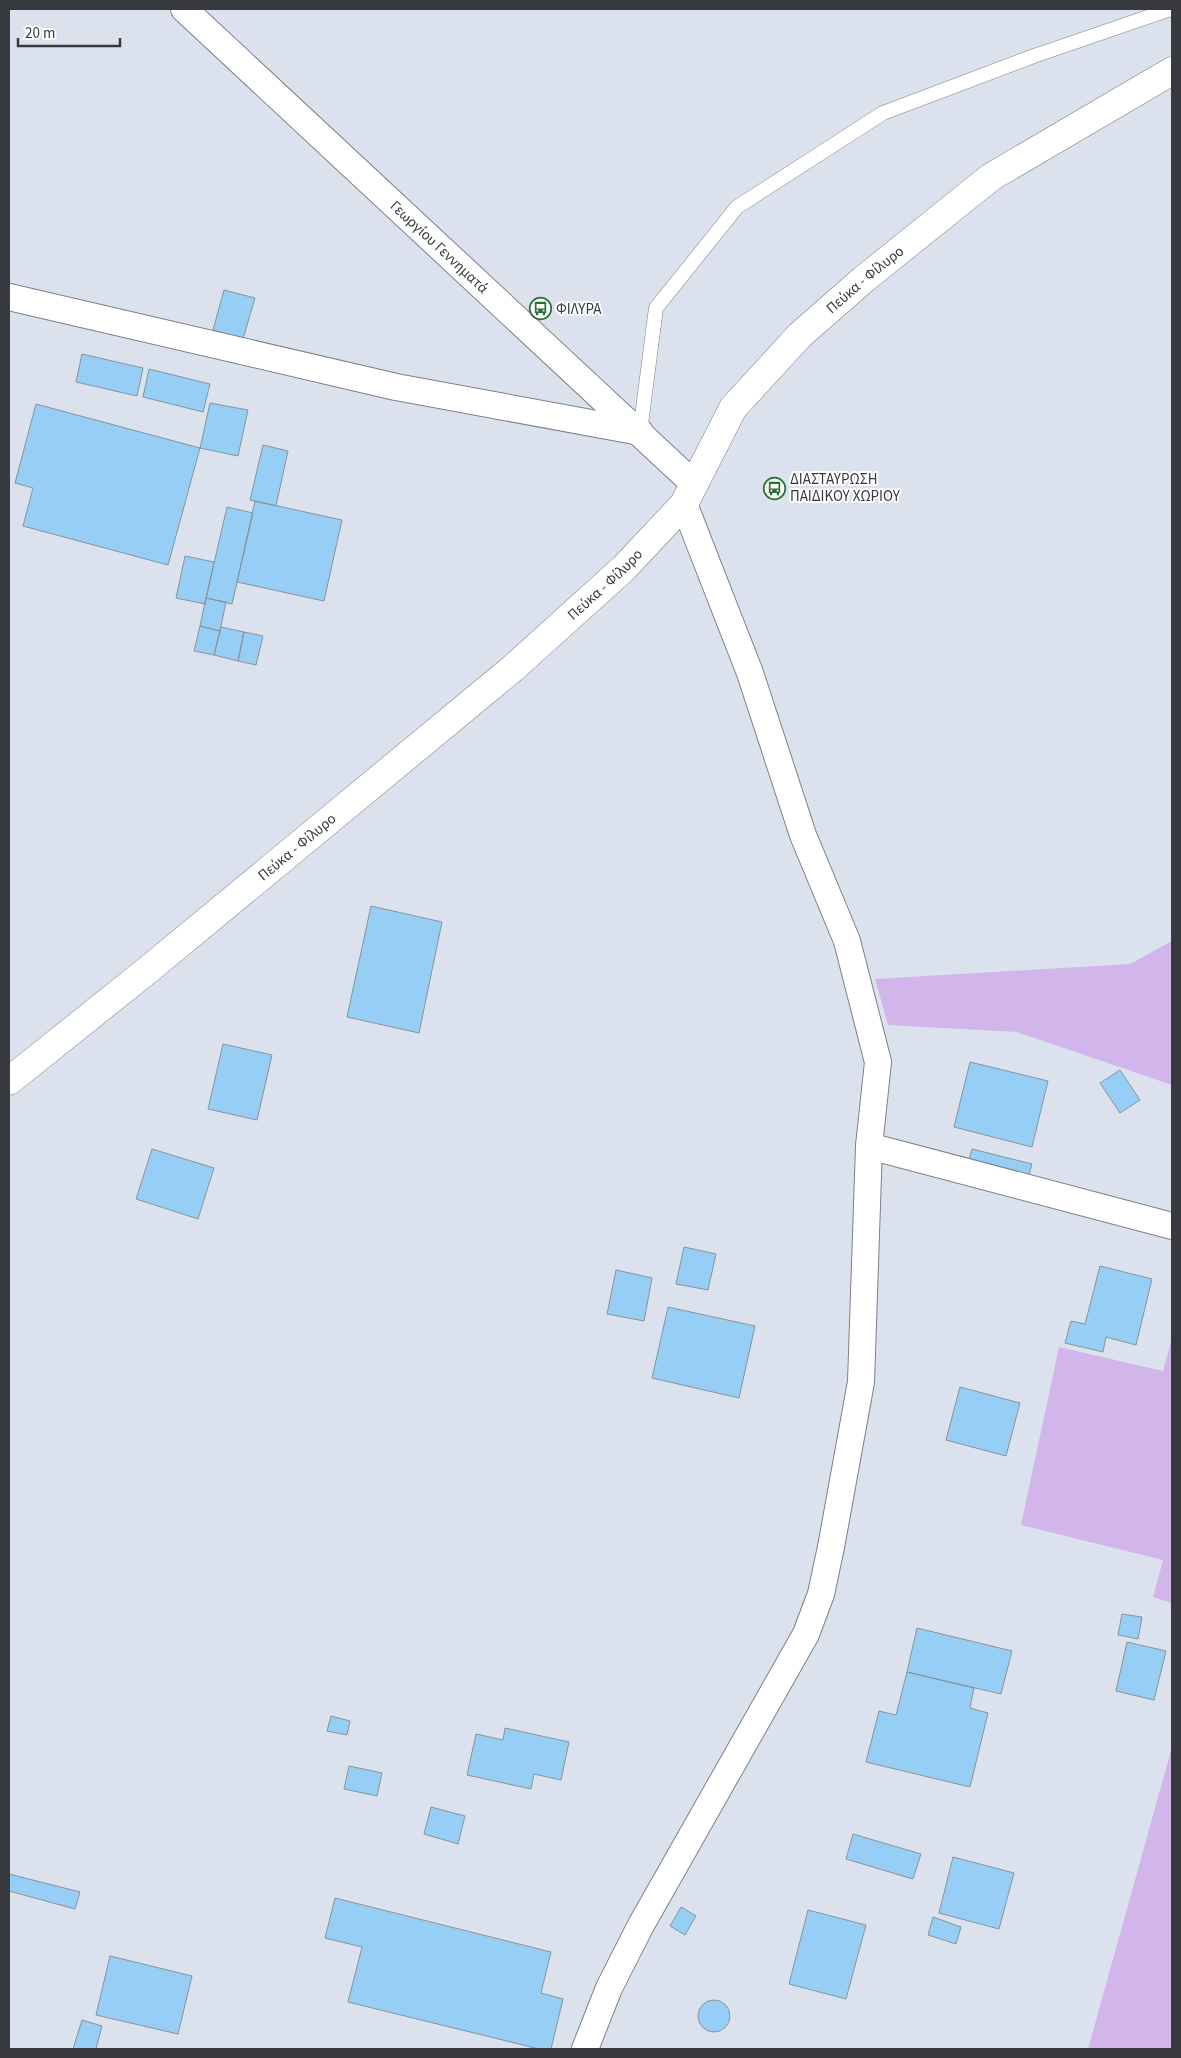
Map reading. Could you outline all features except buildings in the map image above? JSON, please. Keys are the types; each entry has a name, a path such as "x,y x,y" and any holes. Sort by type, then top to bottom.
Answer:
{"main road":[{"name":"Πεύκα - Φίλυρο","path":"9,1081 156,963 560,627 624,568 689,494 733,408 800,335 864,279 991,177 1172,71"}],"street":[{"name":"Γεωργίου Γεννηματά","path":"184,9 477,283 640,432 689,494"},
{"path":"9,297 396,387 640,432"},
{"path":"585,2049 609,1988 641,1925 806,1634 821,1594 861,1382 869,1146 878,1062 847,942 803,835 689,494"},
{"path":"869,1146 1172,1226"}],"lane":[{"path":"640,432 656,308 737,206 883,114 1034,56 1171,9"}],"shaded area":[{"path":"1172,941 1172,1085 1017,1032 888,1025 875,979 1130,964"},
{"path":"1172,1338 1172,1603 1153,1597 1163,1560 1021,1525 1059,1347 1163,1371"},
{"path":"1172,1747 1172,2049 1088,2049"}],"place":[{"name":"ΦΙΛΥΡΑ","path":"540,309"},
{"name":"ΔΙΑΣΤΑΥΡΩΣΗ ΠΑΙΔΙΚΟΥ ΧΩΡΙΟΥ","path":"774,488"}]}
